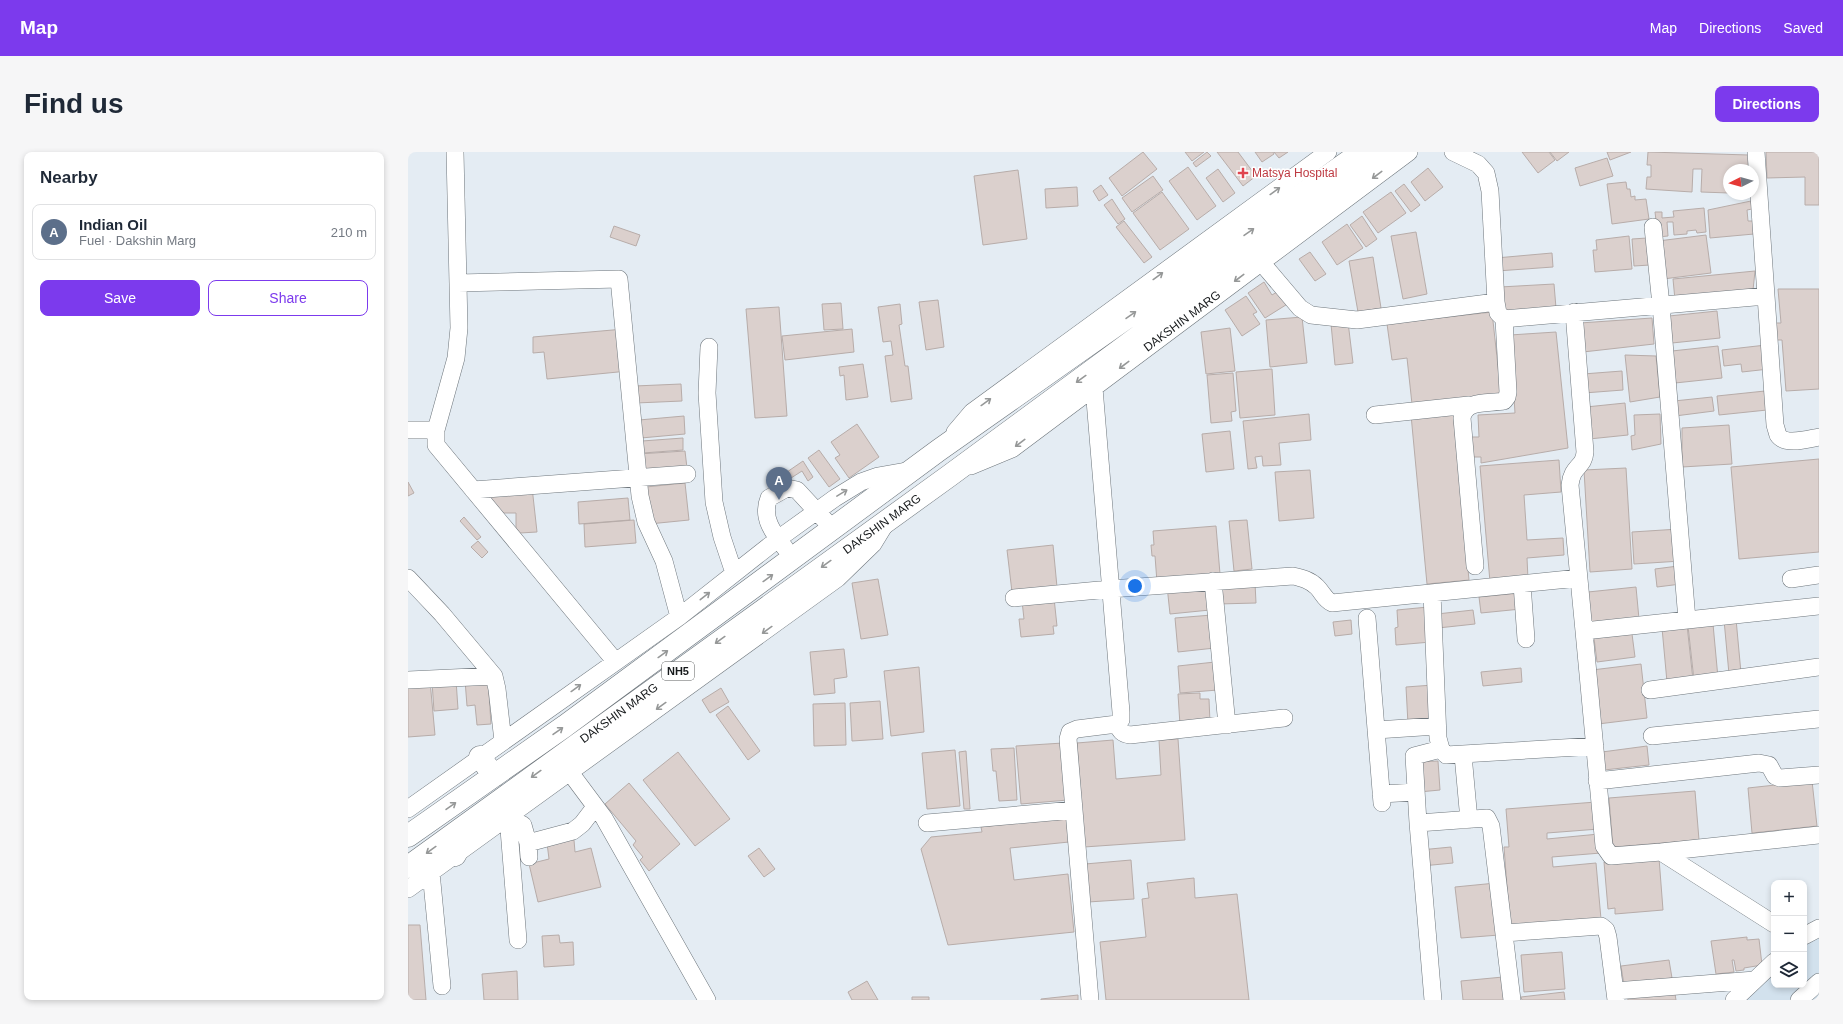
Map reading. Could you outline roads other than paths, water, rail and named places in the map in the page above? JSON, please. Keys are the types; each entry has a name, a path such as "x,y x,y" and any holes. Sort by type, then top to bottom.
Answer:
{"highway":[{"name":"DAKSHIN MARG","path":"408,836 494,776 794,559 939,450 1365,156 1389,152"},
{"name":"DAKSHIN MARG","path":"408,867 474,819 564,765 887,520 949,476 1365,156"},
{"path":"480,757 494,776"},
{"path":"455,855 474,819"}],"street":[{"path":"455,152 459,328 456,358 436,430 436,445 615,660"},
{"name":"DAKSHIN MARG","path":"939,450 972,412 1328,152"},
{"name":"DAKSHIN MARG","path":"949,476 1012,449 1409,152"},
{"path":"1375,415 1504,401 1507,397 1504,320 1498,313 1496,302 1490,191 1486,173 1478,164 1453,152"},
{"path":"1756,152 1775,425 1778,435 1782,439 1791,441 1819,437"},
{"path":"1653,227 1662,305 1688,620"},
{"path":"1261,262 1300,308 1310,315 1357,320 1496,302"},
{"path":"458,283 619,278 640,496 646,522 664,561 679,617"},
{"path":"1504,320 1574,312 1766,296"},
{"path":"1574,312 1585,458 1574,470 1571,476 1570,485 1604,846 1611,856 1615,856 1819,835"},
{"path":"709,348 707,393 714,502 722,537 734,573"},
{"path":"1090,1000 1068,739 1070,732 1077,729 1117,724 1121,720 1094,388"},
{"path":"1469,405 1463,411 1462,418 1475,566"},
{"path":"408,430 436,430"},
{"path":"408,809 615,660 679,617 817,510 861,482 885,474 914,470"},
{"path":"473,490 687,474"},
{"path":"794,559 778,539 766,518 765,506 769,498 787,488 796,490 817,510 833,529"},
{"path":"1791,579 1819,575"},
{"path":"1014,598 1110,589 1293,576 1306,579 1316,586 1325,600 1332,603 1579,578"},
{"path":"408,578 442,614 494,676 504,741"},
{"path":"1213,582 1227,725"},
{"path":"1522,584 1526,639"},
{"path":"1432,593 1437,726 1441,749 1446,755 1595,746"},
{"path":"1584,632 1819,606"},
{"path":"1367,618 1382,798 1416,792"},
{"path":"1650,690 1819,667"},
{"path":"408,680 494,676"},
{"path":"1117,724 1120,732 1130,735 1284,718"},
{"path":"1652,736 1819,719"},
{"path":"1376,730 1437,726"},
{"path":"1433,1000 1418,823 1414,756 1441,749"},
{"path":"1463,755 1469,820"},
{"path":"1597,781 1760,763 1770,765 1775,776 1780,778 1819,775"},
{"path":"408,889 508,818 564,765 604,818 708,999"},
{"path":"508,818 523,824 528,850 573,831 582,824 595,807"},
{"path":"927,823 1074,810"},
{"path":"508,818 518,940"},
{"path":"1418,823 1487,818 1491,826 1512,1000"},
{"path":"1661,852 1771,922"},
{"path":"431,872 442,986"},
{"path":"1504,932 1601,926 1606,930 1608,937 1615,996 1755,980"},
{"path":"1807,934 1819,928"},
{"path":"1734,1000 1771,965"},
{"path":"1799,1000 1819,982"}],"place":[{"name":"Matsya Hospital","path":"1243,173"},
{"name":"Indian Oil","path":"779,500"}]}
